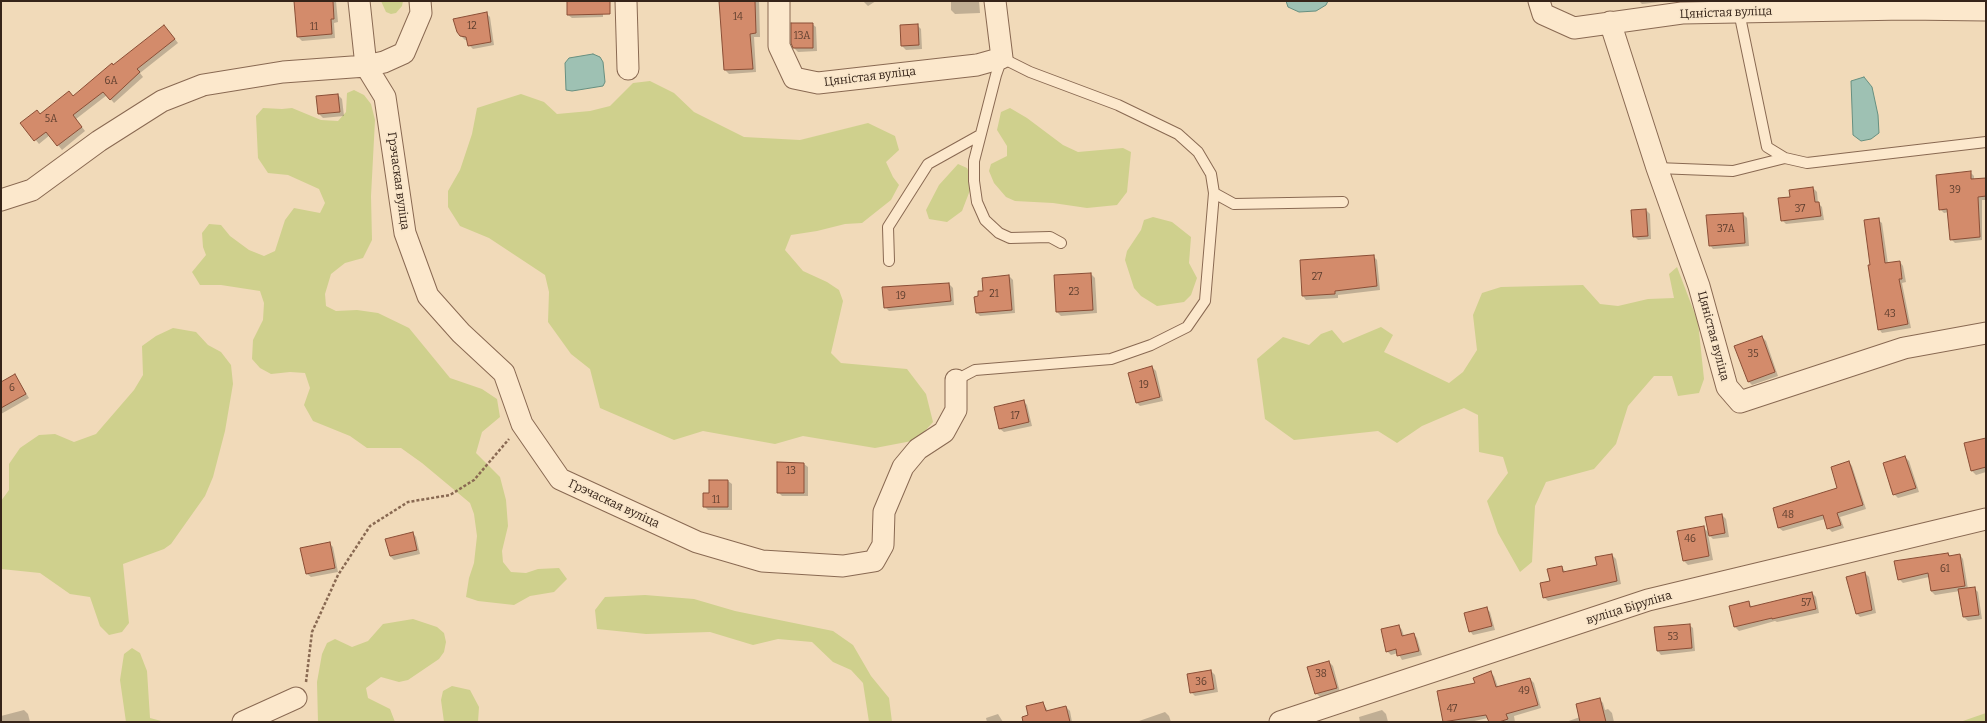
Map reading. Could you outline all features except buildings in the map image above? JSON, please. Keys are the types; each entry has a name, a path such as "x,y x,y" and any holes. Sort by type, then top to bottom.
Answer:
{"street":[{"path":"358,1 366,66"},
{"path":"626,1 628,68"},
{"name":"Цяністая вуліца","path":"779,1 779,46 794,78 818,83 977,65 1002,58"},
{"path":"995,1 1002,58"},
{"path":"1,200 32,190 99,141 162,101 203,85 283,72 366,66 384,62 404,53 421,7"},
{"name":"Цяністая вуліца","path":"1541,8 1574,28 1682,13 1905,9 1986,10"},
{"name":"Цяністая вуліца","path":"1610,22 1657,168 1699,286 1727,387 1740,402 1904,348 1986,333"},
{"name":"Грэчаская вуліца","path":"366,66 385,97 405,233 428,296 461,333 504,372 522,424 560,479 697,542 762,561 843,566 874,561 883,545 884,512 903,467 918,449 944,432 956,410 956,380"},
{"name":"вуліца Біруліна","path":"1280,722 1648,600 1986,519"},
{"path":"243,722 296,698"}],"lane":[{"path":"1739,12 1767,147 1786,158 1807,163 1986,142"},
{"path":"956,380 975,370 1111,359 1151,345 1187,327 1206,301 1214,193 1211,174 1198,152 1178,134 1118,105 1030,72 1002,58 996,75 974,161 974,181 977,202 985,220 999,233 1010,238 1050,237 1061,243"},
{"path":"889,262 888,227 928,164 980,135"},
{"path":"1657,168 1732,171 1786,158"},
{"path":"1214,193 1234,204 1343,202"}],"path":[{"path":"296,698 307,679 312,632 338,575 370,526 408,502 450,496 474,480 522,424"}],"green space":[{"path":"381,1 403,1 402,6 396,13 391,14 386,12"},
{"path":"650,81 674,93 694,112 744,137 800,140 868,123 895,136 899,150 886,162 893,177 899,185 891,200 862,223 845,224 817,231 791,235 785,250 803,271 827,282 839,290 843,301 831,353 841,363 907,369 926,394 933,422 917,440 875,448 803,436 775,444 703,431 674,440 600,408 590,369 571,354 548,322 549,292 545,275 489,238 460,226 448,207 448,191 460,170 472,134 477,108 521,94 544,102 557,114 590,111 610,106 633,83"},
{"path":"354,90 364,95 371,104 375,120 371,196 372,240 363,258 345,263 331,274 325,294 326,306 336,311 357,310 378,313 409,328 450,378 482,389 497,399 500,417 482,432 476,453 500,477 506,500 508,526 502,551 503,562 511,572 526,573 538,569 559,568 567,579 554,592 530,596 514,605 478,601 466,597 469,578 474,563 477,536 474,514 470,503 422,463 401,448 367,448 350,436 313,421 304,405 310,388 305,373 290,372 271,374 260,368 252,359 253,340 263,320 264,303 260,291 221,285 200,285 192,272 206,255 203,247 202,233 209,224 221,225 230,236 249,250 264,256 275,251 285,220 294,208 320,213 325,203 319,189 288,175 268,173 258,158 256,116 263,108 292,108 321,120 338,121 346,112 347,93"},
{"path":"1010,108 1027,118 1063,145 1078,152 1123,148 1131,152 1127,192 1117,205 1087,208 1053,203 1015,201 1006,197 994,183 989,171 991,164 1007,156 1007,146 997,130 1001,112"},
{"path":"958,164 967,168 971,176 972,185 962,211 947,222 929,219 926,210 939,185"},
{"path":"1153,217 1172,222 1191,237 1189,263 1197,278 1191,295 1184,302 1157,306 1141,296 1134,288 1125,260 1127,251 1141,230 1144,220"},
{"path":"1677,267 1698,322 1704,379 1699,393 1678,396 1672,376 1654,376 1628,406 1616,444 1594,469 1546,482 1535,506 1532,562 1520,572 1498,533 1487,501 1508,473 1503,457 1479,452 1478,415 1464,408 1422,426 1397,443 1378,431 1294,440 1265,419 1257,359 1283,337 1309,345 1321,334 1332,330 1343,343 1381,327 1393,335 1384,352 1449,383 1463,372 1477,350 1473,315 1482,293 1501,287 1583,285 1600,304 1618,306 1648,299 1674,298 1669,274"},
{"path":"173,328 196,332 208,345 221,352 231,365 233,384 225,431 213,477 205,496 171,544 164,549 123,564 129,623 122,632 109,635 100,626 90,597 70,594 40,573 1,569 1,501 9,490 9,464 20,448 39,435 55,434 74,442 96,434 134,390 143,375 142,346 156,336"},
{"path":"645,595 694,599 735,611 833,631 853,645 871,676 889,698 892,722 869,722 863,683 851,670 833,662 812,642 778,639 753,645 710,632 646,634 597,629 595,610 605,597"},
{"path":"413,619 437,627 444,633 446,642 444,652 439,659 408,680 399,682 381,677 366,688 368,698 390,709 395,722 318,722 317,682 322,654 327,643 335,639 352,647 368,641 383,624"},
{"path":"132,648 140,653 147,671 150,718 165,722 126,722 120,680 124,654"},
{"path":"452,686 470,690 479,707 478,722 444,722 441,700 443,691"},
{"path":"1986,713 1986,722 1960,722"}],"shaded area":[{"path":"1286,1 1328,1 1326,5 1316,11 1299,12 1288,7"},
{"path":"593,54 600,57 603,62 605,82 603,86 572,91 566,90 565,63 569,58"},
{"path":"1864,77 1872,87 1878,115 1879,133 1871,139 1861,141 1853,135 1851,81"}]}
